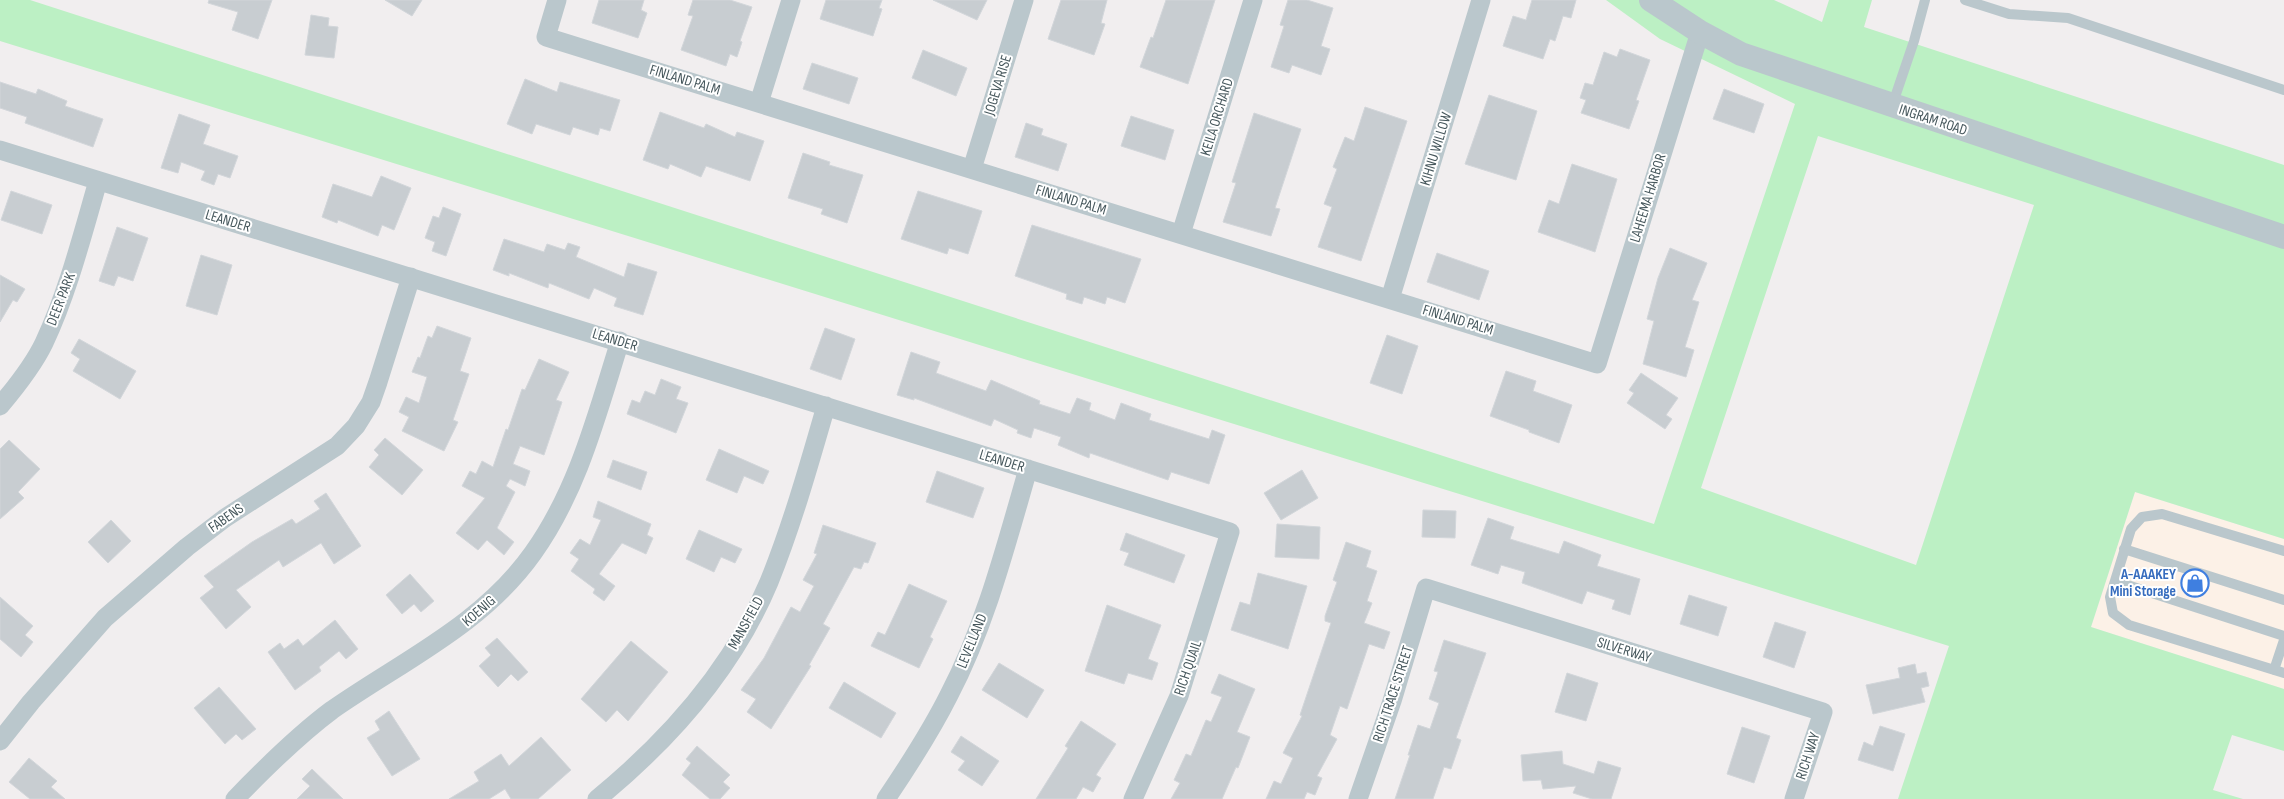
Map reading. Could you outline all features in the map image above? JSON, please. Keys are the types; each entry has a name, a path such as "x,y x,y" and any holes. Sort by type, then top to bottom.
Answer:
{"street":[{"name":"FINLAND PALM","path":"558,0 546,37 1597,364"},
{"path":"759,103 791,0"},
{"name":"JOGEVA RISE","path":"972,169 1024,0"},
{"name":"KEILA ORCHARD","path":"1181,234 1253,0"},
{"name":"KIHNU WILLOW","path":"1390,299 1482,0"},
{"name":"INGRAM ROAD","path":"1651,0 1700,32 1740,54 2284,237"},
{"name":"LAHEEMA HARBOR","path":"1597,364 1700,32"},
{"name":"LEANDER","path":"0,150 1230,532"},
{"name":"DEER PARK","path":"0,406 14,389 43,345 69,279 98,181"},
{"name":"INGRAM ROAD","path":"2224,217 2284,226"},
{"name":"FABENS","path":"0,741 31,702 105,618 186,547 225,518 337,446 356,426 371,402 411,277"},
{"name":"KOENIG","path":"235,799 273,760 330,712 453,633 482,610 508,583 532,554 553,523 570,490 620,341"},
{"name":"MANSFIELD","path":"597,799 627,774 670,732 708,686 740,636 768,583 794,515 826,406"},
{"name":"LEVELLAND","path":"886,799 914,758 950,694 976,634 1001,562 1028,469"},
{"name":"RICH QUAIL","path":"1133,799 1179,696 1230,532"},
{"name":"SILVERWAY","path":"1426,588 1823,712"},
{"name":"RICH TRACE STREET","path":"1358,799 1392,701 1426,588"},
{"name":"RICH WAY","path":"1794,799 1823,712"}],"lane":[{"path":"1892,106 1914,41 1925,0"},
{"path":"1965,0 2009,14 2068,18 2284,90"},
{"path":"2115,581 2284,638 2279,672 2129,625 2113,613 2110,597 2131,529 2142,517 2162,514 2284,551"},
{"path":"2124,550 2284,600"}],"shaded area":[{"name":"A-AAAKEY Mini Storage","path":"2135,492 2284,539 2284,689 2091,627"}],"green space":[{"path":"0,0 30,0 1654,524 1795,104 1660,39 1606,0 1774,0 1822,22 1829,0 1872,0 1864,27 2284,165 2284,539 2135,492 2091,627 2284,689 2284,751 2232,735 2213,790 2243,799 1898,799 1949,646 0,41","holes":["1818,136 2034,205 1916,565 1701,488"]}],"building":[{"path":"209,0 272,0 258,39 232,30 238,12 208,3"},
{"path":"385,0 422,0 412,16"},
{"path":"599,0 644,0 641,10 647,13 638,38 592,23"},
{"path":"693,0 730,0 752,7 740,41 742,42 737,57 730,54 726,66 681,50 693,16 688,15"},
{"path":"826,0 882,0 879,8 882,9 873,36 820,19"},
{"path":"933,0 987,0 977,20"},
{"path":"1061,0 1107,0 1101,23 1105,24 1094,55 1048,39"},
{"path":"1166,0 1215,0 1188,84 1140,67 1151,37 1153,38"},
{"path":"1288,0 1307,0 1333,8 1321,46 1330,49 1321,75 1292,65 1289,73 1271,67 1284,26 1280,25"},
{"path":"1532,0 1576,0 1571,18 1563,16 1555,41 1550,39 1543,59 1503,46 1513,16 1526,20"},
{"path":"311,15 329,18 328,26 338,27 334,58 305,55"},
{"path":"1620,49 1650,60 1636,100 1639,101 1629,129 1581,113 1586,100 1580,98 1585,83 1593,85 1604,52 1617,57"},
{"path":"923,50 967,68 956,96 912,78"},
{"path":"812,63 858,78 849,104 803,89"},
{"path":"525,79 557,92 560,82 620,100 610,131 600,128 598,135 573,127 570,135 536,124 532,134 507,124"},
{"path":"0,82 36,94 38,89 67,101 65,106 103,119 93,147 25,123 27,117 0,108"},
{"path":"1724,89 1764,104 1754,133 1713,119"},
{"path":"1489,95 1537,111 1516,180 1465,164"},
{"path":"1365,107 1407,121 1361,261 1318,247 1332,207 1324,204 1337,169 1333,167 1345,137 1354,141"},
{"path":"660,112 704,128 706,124 735,137 737,132 764,141 750,181 706,166 701,177 670,164 668,169 643,160"},
{"path":"1254,113 1301,129 1275,208 1280,209 1271,236 1223,222 1236,183 1232,182"},
{"path":"179,114 210,125 203,144 238,156 230,178 218,174 214,185 201,180 205,171 181,162 178,173 161,168"},
{"path":"1131,116 1174,130 1165,160 1121,146"},
{"path":"1026,123 1043,129 1041,135 1067,144 1058,171 1015,157"},
{"path":"803,153 830,162 829,165 863,175 847,223 821,214 823,209 788,198"},
{"path":"1572,164 1617,179 1595,252 1538,232 1549,200 1559,204"},
{"path":"381,176 411,188 394,230 382,225 378,236 338,220 337,223 322,217 333,184 372,197"},
{"path":"11,191 52,205 42,234 1,220"},
{"path":"918,191 982,211 968,254 949,248 947,254 901,239"},
{"path":"443,207 461,214 446,256 432,251 435,242 425,238 433,216 439,218"},
{"path":"1032,225 1141,259 1125,303 1107,297 1105,304 1084,297 1082,304 1066,299 1067,294 1015,276"},
{"path":"117,227 148,238 133,281 118,276 114,286 99,281"},
{"path":"504,239 544,252 547,244 565,250 568,243 580,247 576,257 624,277 628,263 657,272 643,315 614,306 617,298 594,288 589,299 549,283 548,288 509,273 509,276 493,270"},
{"path":"1670,248 1707,263 1692,300 1699,302 1685,347 1694,350 1686,377 1643,364 1654,321 1647,319 1658,278"},
{"path":"1437,253 1489,271 1479,300 1427,282"},
{"path":"201,255 232,265 217,315 186,306"},
{"path":"0,275 25,289 17,302 13,300 0,322"},
{"path":"437,326 471,338 460,371 469,374 453,420 458,422 444,451 402,431 409,417 399,412 406,397 419,403 427,377 412,372 418,357 420,358 428,336 432,338"},
{"path":"825,328 855,339 841,380 810,369"},
{"path":"1387,335 1418,346 1402,394 1370,383"},
{"path":"79,339 136,371 120,399 73,371 80,359 71,353"},
{"path":"911,352 940,362 936,373 986,391 991,380 1040,401 1039,404 1070,414 1077,398 1091,403 1089,410 1115,420 1121,403 1151,414 1149,420 1209,439 1212,430 1225,435 1209,484 1171,472 1168,480 1090,453 1089,458 1058,445 1061,437 1034,428 1031,438 1017,433 1018,430 994,419 991,426 914,398 914,400 897,395"},
{"path":"539,359 569,372 556,400 562,402 544,455 520,446 513,464 530,471 525,486 510,479 506,486 515,492 497,528 514,542 504,555 487,540 478,550 456,533 485,498 462,486 470,471 476,474 482,461 493,467 522,389 525,390"},
{"path":"1506,371 1536,381 1533,391 1572,405 1559,443 1490,416"},
{"path":"1641,373 1678,398 1666,415 1672,419 1665,429 1627,403 1634,393 1629,390"},
{"path":"661,379 681,387 676,399 688,403 676,433 627,414 632,400 640,403 645,391 655,395"},
{"path":"385,438 423,470 402,495 369,467 379,455 374,450"},
{"path":"9,440 40,469 18,492 24,498 0,519 0,449"},
{"path":"719,449 769,471 763,484 744,476 737,493 706,480"},
{"path":"613,460 647,472 641,490 607,477"},
{"path":"1302,470 1318,498 1281,520 1264,493"},
{"path":"937,471 984,488 973,518 926,502"},
{"path":"326,493 361,546 334,564 321,543 283,567 279,560 236,590 251,607 226,629 200,598 214,587 204,576 252,542 292,519 296,524 320,509 314,501"},
{"path":"598,501 651,524 647,535 653,538 646,554 622,543 599,574 615,586 604,601 593,593 595,589 571,571 579,559 570,553 580,539 590,545 601,520 593,517"},
{"path":"1423,510 1456,511 1455,538 1422,537"},
{"path":"1488,518 1514,527 1510,539 1559,554 1564,541 1601,555 1597,566 1640,579 1630,615 1612,609 1615,600 1587,591 1582,604 1522,583 1525,572 1501,565 1498,574 1471,565"},
{"path":"111,520 131,541 108,563 88,542"},
{"path":"1277,524 1320,527 1319,559 1275,557"},
{"path":"823,525 876,543 868,563 864,562 861,569 854,567 823,624 830,628 809,665 811,666 771,729 747,712 756,699 741,690 764,658 791,607 800,612 814,586 803,580 817,554 814,553"},
{"path":"699,530 742,549 735,563 721,557 714,572 686,559"},
{"path":"1126,533 1185,555 1174,583 1124,565 1129,553 1120,550"},
{"path":"1346,542 1371,551 1366,567 1377,571 1367,601 1372,603 1364,623 1390,632 1384,649 1369,644 1347,709 1340,706 1330,735 1337,739 1317,776 1322,778 1315,795 1307,792 1304,799 1266,799 1274,781 1281,784 1293,758 1283,753 1302,716 1300,715 1331,623 1325,621 1325,616 1337,582 1333,580"},
{"path":"1258,573 1307,586 1288,649 1231,630 1240,602 1250,605"},
{"path":"410,574 434,601 421,612 414,604 402,614 386,595"},
{"path":"909,584 947,601 930,637 933,639 919,668 871,646 878,632 885,635"},
{"path":"1689,595 1727,607 1718,636 1680,624"},
{"path":"0,597 33,626 25,635 33,642 21,657 0,639"},
{"path":"1107,605 1161,625 1148,659 1158,663 1152,680 1128,673 1124,684 1085,671"},
{"path":"335,620 358,649 346,659 339,651 319,667 321,671 295,690 268,652 280,643 284,649 298,639 303,646"},
{"path":"1775,622 1806,632 1794,668 1763,657"},
{"path":"497,638 528,672 518,681 511,674 498,687 479,666 491,655 485,648"},
{"path":"1444,640 1486,653 1456,738 1461,740 1451,769 1444,767 1433,799 1395,799 1418,725 1430,729 1439,703 1429,699 1438,672 1434,671"},
{"path":"631,641 668,672 628,721 617,710 606,722 581,699"},
{"path":"999,663 1044,690 1027,718 982,690"},
{"path":"1915,664 1917,674 1926,672 1929,686 1921,688 1925,702 1873,714 1866,685 1900,678 1898,668"},
{"path":"1567,673 1598,683 1586,721 1555,712"},
{"path":"1219,674 1255,689 1237,732 1250,737 1238,768 1236,767 1222,799 1171,799 1180,783 1174,780 1186,754 1191,756 1206,720 1211,722 1222,697 1211,693"},
{"path":"844,682 896,713 881,738 829,708"},
{"path":"219,687 256,729 242,740 236,734 225,744 194,708"},
{"path":"389,711 420,759 392,776 367,738 380,730 375,721"},
{"path":"1081,721 1116,744 1096,775 1101,778 1093,792 1083,787 1076,799 1036,799 1068,748 1065,746"},
{"path":"1880,726 1905,734 1893,771 1858,760 1864,742 1873,746"},
{"path":"1742,727 1770,736 1754,783 1727,774"},
{"path":"961,736 999,761 982,786 958,770 965,761 951,752"},
{"path":"541,737 571,770 538,799 511,799 505,789 489,799 449,799 479,781 474,772 501,754 509,766"},
{"path":"697,746 730,775 723,782 730,788 720,799 710,799 682,775 691,763 686,759"},
{"path":"1562,751 1563,764 1594,774 1598,761 1621,768 1611,799 1592,799 1573,793 1576,786 1543,789 1541,780 1523,781 1521,755"},
{"path":"29,758 57,781 51,787 65,799 30,799 9,782"},
{"path":"312,769 343,799 297,799 310,786 302,779"}],"place":[{"name":"A-AAAKEY Mini Storage","path":"2195,583"}]}
